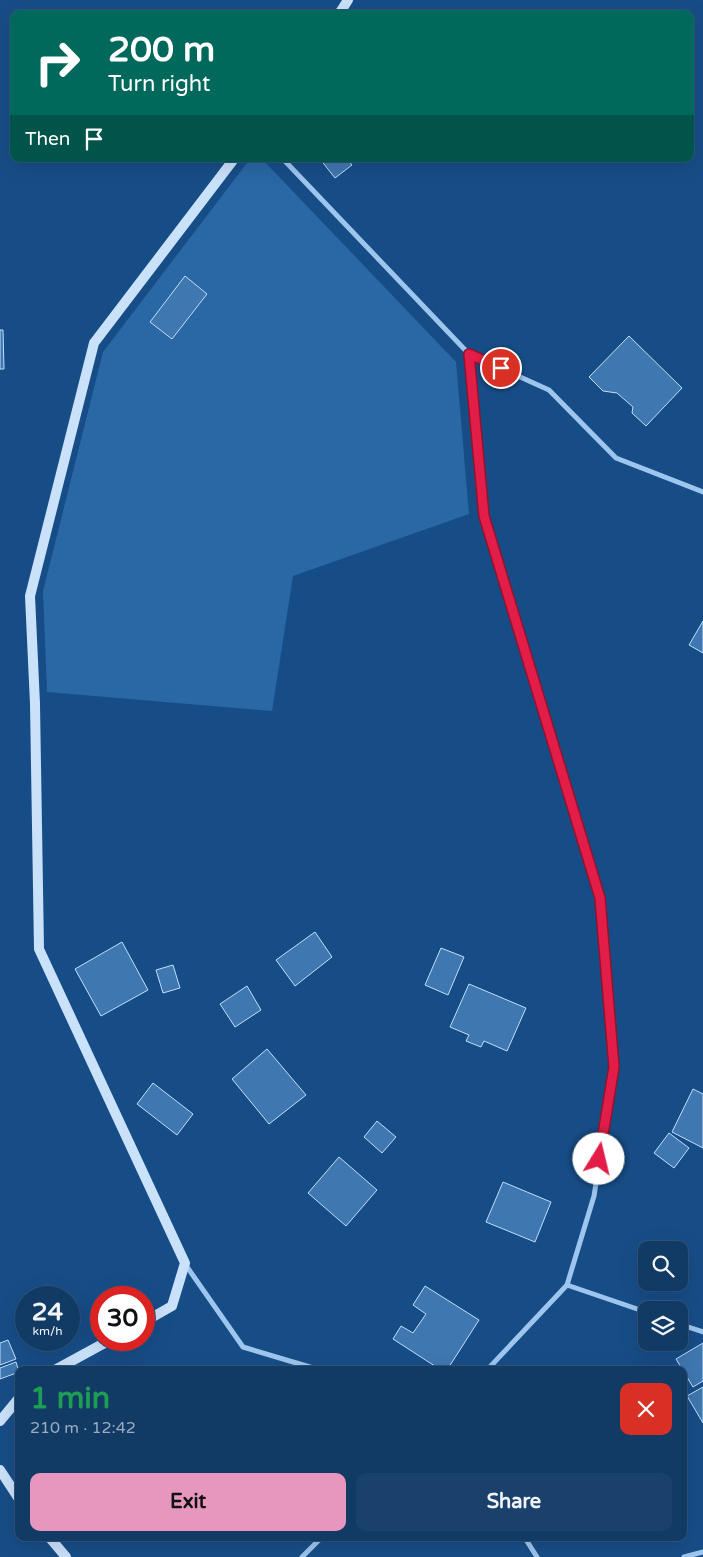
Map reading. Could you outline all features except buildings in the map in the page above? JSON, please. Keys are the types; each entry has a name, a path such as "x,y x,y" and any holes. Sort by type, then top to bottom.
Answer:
{"street":[{"path":"232,162 94,343 30,596 35,704 39,949 185,1263 243,1347 307,1366"},
{"path":"286,162 469,354 549,390 616,458 703,492"},
{"path":"469,354 484,516 600,898 614,1067 594,1196 567,1285 491,1366"},
{"path":"155,1316 172,1306 185,1263"},
{"path":"567,1285 638,1309"},
{"path":"688,1327 703,1332"},
{"path":"62,1366 90,1351"},
{"path":"0,1421 15,1403"},
{"path":"0,1470 15,1493"},
{"path":"53,1541 66,1557"},
{"path":"302,1557 318,1541"},
{"path":"527,1541 537,1557"},
{"path":"684,1557 703,1552"}],"shaded area":[{"path":"248,162 265,162 456,362 469,514 293,576 272,711 47,692 43,591 103,352"}],"route":[{"path":"501,368 469,354 484,516 600,898 614,1067 599,1159"}]}
